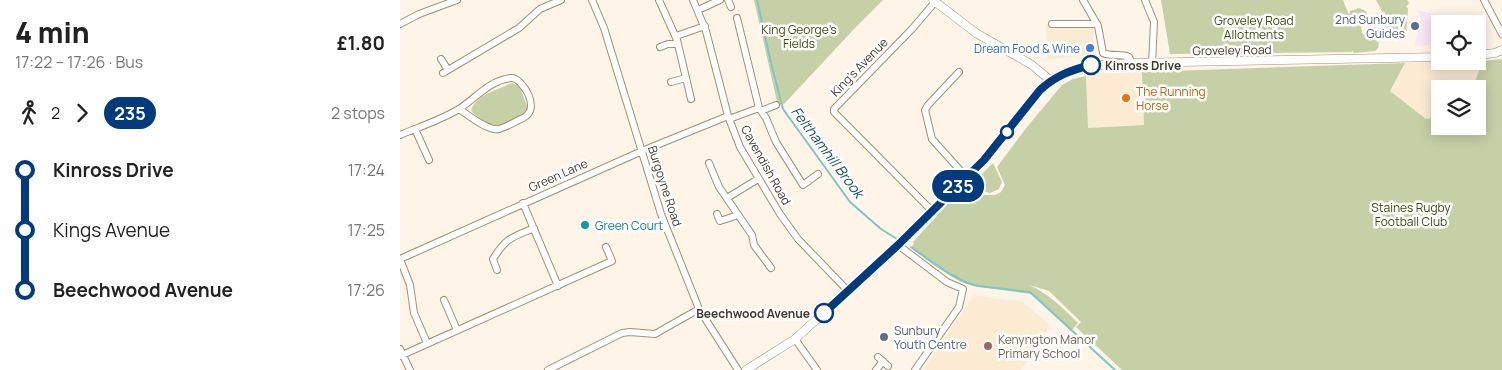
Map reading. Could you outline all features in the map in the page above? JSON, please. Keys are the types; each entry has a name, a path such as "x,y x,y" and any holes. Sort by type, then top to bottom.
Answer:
{"street":[{"path":"400,24 419,14 457,0"},
{"path":"441,59 446,72 519,28 540,9 561,0"},
{"name":"Burgoyne Road","path":"592,0 600,18 661,214 700,309 738,370"},
{"path":"659,0 676,36 691,98"},
{"name":"Cavendish Road","path":"693,0 705,26 728,118 740,147 780,214 798,239 848,291"},
{"path":"698,10 720,0"},
{"path":"728,0 731,7"},
{"path":"1083,0 1097,24 1103,53 1108,56 1125,55 1130,57 1132,63"},
{"path":"1145,0 1154,22 1152,64"},
{"path":"1484,0 1502,34"},
{"path":"746,370 795,340 898,245 984,160 1050,80 1032,65 976,33 934,1"},
{"name":"King's Avenue","path":"932,211 834,112 834,109 912,29 934,1"},
{"path":"737,18 760,110 766,118 776,142 803,185 818,174"},
{"path":"1052,24 1097,24"},
{"path":"676,36 705,26"},
{"path":"660,47 668,44 678,44"},
{"path":"1486,54 1502,50"},
{"name":"Groveley Road","path":"1050,80 1076,68 1091,65 1431,57"},
{"path":"959,72 925,110 932,139 967,178"},
{"path":"400,135 459,109 486,88 510,78 514,78 522,83 532,105 530,113 526,116 498,129 487,127 459,109"},
{"path":"671,82 686,78"},
{"name":"Green Lane","path":"400,259 642,151 728,118 776,105"},
{"path":"415,129 429,160"},
{"path":"709,163 720,187 752,235 754,245 771,268"},
{"path":"727,198 758,179"},
{"path":"523,203 558,286"},
{"path":"717,214 720,221 738,214"},
{"path":"497,270 493,260 508,239 534,228"},
{"path":"898,245 947,282 963,290 958,307 915,370"},
{"path":"410,370 401,353 612,261 606,247"},
{"path":"400,259 410,285 414,313 427,343"},
{"path":"444,300 457,330"},
{"path":"548,370 622,333 655,334 700,309"},
{"path":"795,340 817,370"},
{"path":"876,370 883,361"}],"shaded area":[{"path":"1417,10 1435,14 1431,15 1431,45 1415,46 1421,18"},
{"path":"1046,24 1093,24 1094,54 1047,59"},
{"path":"1431,62 1431,70 1479,70 1476,80 1431,80 1431,118 1426,119 1390,91 1405,63"},
{"path":"1092,72 1142,72 1144,125 1088,128 1086,76"},
{"name":"Kenyngton Manor Primary School","path":"974,295 1022,301 1051,326 1021,370 923,370"}],"green space":[{"name":"King George’s Fields","path":"754,0 883,0 784,104 778,106"},
{"name":"Groveley Road Allotments","path":"1161,0 1343,0 1349,15 1350,11 1359,8 1366,11 1368,18 1361,28 1363,34 1368,35 1379,43 1378,48 1375,51 1354,53 1352,50 1352,52 1170,54"},
{"path":"1376,0 1407,0 1409,3 1406,7 1408,8 1406,38 1387,39 1388,20"},
{"name":"Staines Rugby Football Club","path":"1502,59 1502,370 1122,370 1076,327 1081,322 1049,291 1029,285 1049,297 1078,323 1071,331 1031,294 973,286 959,281 911,248 913,242 956,195 995,195 1001,192 1005,185 997,167 1062,85 1073,79 1086,76 1088,128 1144,125 1142,72 1405,63 1390,91 1426,119 1431,118 1431,135 1486,135 1486,80 1476,80 1479,70 1486,70 1486,61"},
{"path":"512,83 520,87 528,109 524,114 492,127 473,113 471,110 483,96"},
{"path":"993,163 1002,182 999,189 990,193 968,188"}],"waterway":[{"name":"Felthamhill Brook","path":"757,0 783,109 850,202 881,229 897,239"},
{"name":"Felthamhill Brook","path":"911,247 948,273 965,282 978,286 1030,292 1115,370"}],"bus line":[{"name":"235","path":"824,313 898,245 984,160 1050,80 1076,68 1091,65"}],"place":[{"name":"2nd Sunbury Guides","path":"1415,26"},
{"name":"Dream Food & Wine","path":"1090,48"},
{"name":"Kinross Drive","path":"1091,65"},
{"name":"The Running Horse","path":"1126,98"},
{"name":"Green Court","path":"585,225"},
{"name":"Beechwood Avenue","path":"824,313"},
{"name":"Sunbury Youth Centre","path":"884,337"},
{"name":"Kenyngton Manor Primary School","path":"988,346"}]}
